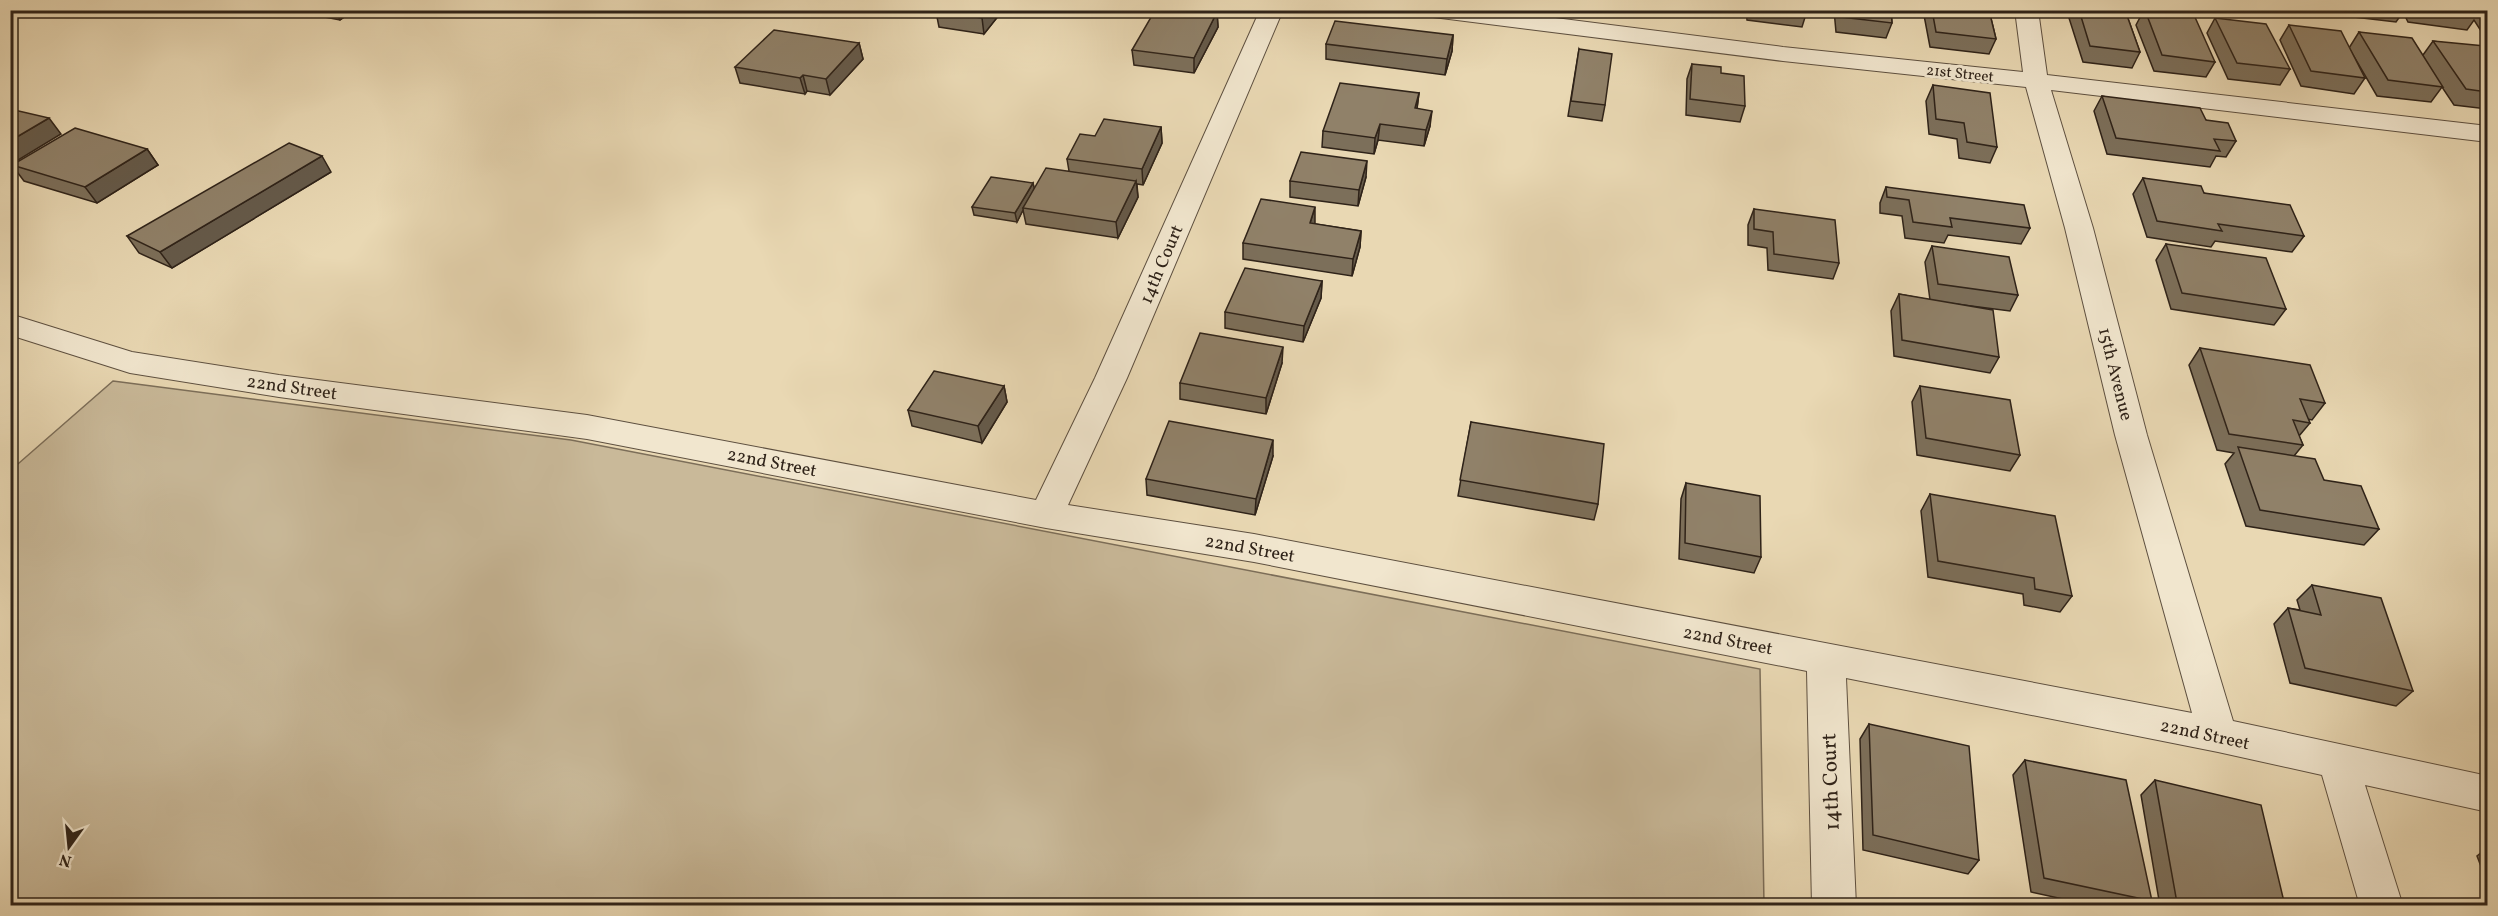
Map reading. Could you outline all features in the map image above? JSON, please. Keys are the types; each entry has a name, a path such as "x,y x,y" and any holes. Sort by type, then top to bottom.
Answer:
{"street":[{"name":"14th Court","path":"1046,515 1111,378 1272,10"},
{"name":"21st Street","path":"1433,10 1783,54 2487,134"},
{"name":"15th Avenue","path":"2026,10 2036,81 2079,228 2131,435 2218,735"},
{"name":"22nd Street","path":"10,324 130,362 279,386 587,427 1046,515 1254,548 2218,735 2487,794"},
{"name":"14th Court","path":"1827,659 1834,906"},
{"path":"2338,763 2382,906"}],"shaded area":[{"path":"113,381 571,440 1760,669 1764,905 11,905 11,470"}],"building":[{"path":"937,10 988,10 982,18 936,12"},
{"path":"1181,10 1217,12 1194,58 1132,50 1154,12 1179,16"},
{"path":"1841,10 1891,10 1892,23 1841,17"},
{"path":"1932,10 1989,10 1996,39 1936,32"},
{"path":"2079,10 2125,10 2140,52 2090,46"},
{"path":"2145,10 2194,15 2215,62 2162,55"},
{"path":"2449,10 2476,10 2478,14"},
{"path":"2215,18 2266,24 2290,69 2237,63"},
{"path":"1335,21 1453,35 1447,59 1326,44"},
{"path":"2289,25 2341,31 2365,78 2311,71"},
{"path":"774,30 859,43 826,79 803,75 800,78 735,67"},
{"path":"2359,32 2412,38 2443,87 2388,80"},
{"path":"2433,41 2485,46 2487,50 2487,92 2466,89"},
{"path":"1579,49 1612,54 1605,105 1571,101"},
{"path":"1692,64 1721,67 1721,73 1744,76 1745,106 1690,99"},
{"path":"1340,83 1419,93 1415,108 1432,111 1426,130 1380,124 1375,138 1323,131"},
{"path":"1933,85 1990,93 1997,147 1967,142 1964,123 1936,119"},
{"path":"2102,96 2200,108 2206,120 2228,123 2236,141 2214,139 2220,151 2116,138"},
{"path":"10,109 49,118 10,141"},
{"path":"1104,119 1161,127 1142,169 1067,159 1080,134 1095,136"},
{"path":"75,128 147,149 85,187 12,165"},
{"path":"289,143 322,156 160,252 127,236"},
{"path":"1301,152 1367,161 1359,190 1290,181"},
{"path":"1046,168 1136,181 1116,222 1023,208"},
{"path":"991,177 1033,183 1015,213 972,207"},
{"path":"2143,178 2201,186 2204,193 2290,205 2304,236 2218,224 2222,231 2157,221"},
{"path":"1886,187 2024,205 2030,228 1950,218 1952,227 1913,222 1909,200 1887,197"},
{"path":"1261,199 1315,207 1310,223 1361,231 1353,259 1243,243"},
{"path":"1754,209 1835,220 1839,263 1774,254 1773,232 1754,229"},
{"path":"2166,244 2266,258 2286,309 2182,293"},
{"path":"1932,246 2009,257 2018,295 1938,284"},
{"path":"1245,268 1322,281 1304,326 1225,312"},
{"path":"1899,294 1993,310 1999,357 1902,340"},
{"path":"1200,333 1283,347 1266,398 1180,383"},
{"path":"2200,348 2310,365 2325,403 2300,399 2310,423 2293,420 2303,445 2229,434"},
{"path":"934,371 1004,386 978,426 908,410"},
{"path":"1920,386 2010,400 2020,455 1926,438"},
{"path":"1169,421 1273,440 1256,499 1146,479"},
{"path":"1471,422 1604,444 1598,504 1460,480"},
{"path":"2238,447 2315,459 2324,480 2361,486 2379,529 2260,510"},
{"path":"1686,483 1760,496 1761,557 1685,543"},
{"path":"1930,494 2055,516 2072,596 2035,589 2034,578 1938,561"},
{"path":"2312,585 2381,598 2413,691 2305,668 2288,608 2321,615"},
{"path":"1869,724 1969,746 1979,860 1873,835"},
{"path":"2025,760 2126,780 2152,901 2044,878"},
{"path":"2155,780 2261,805 2285,906 2186,906 2177,903"}]}
